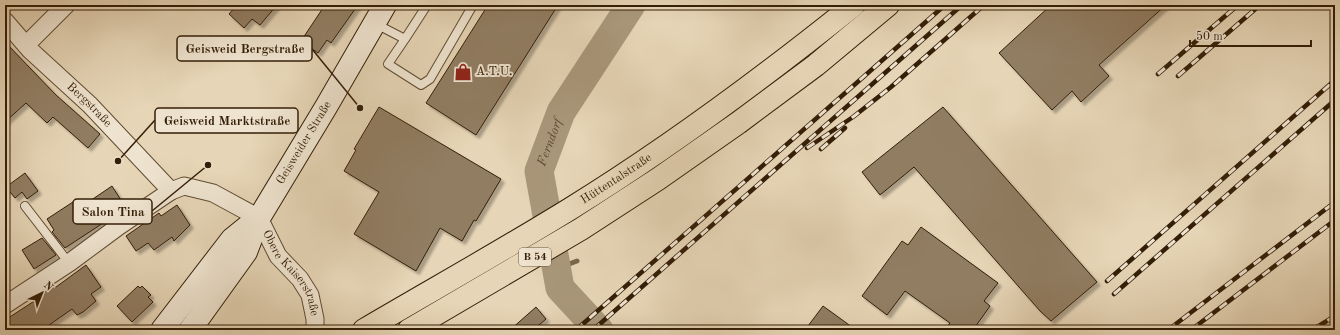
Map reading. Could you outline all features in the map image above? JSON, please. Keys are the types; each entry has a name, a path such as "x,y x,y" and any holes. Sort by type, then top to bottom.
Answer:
{"highway":[{"name":"Hüttentalstraße","path":"364,330 570,209 644,161 729,102 802,47 854,5"},
{"name":"Hüttentalstraße","path":"409,330 582,229 658,179 738,123 816,65 888,5"}],"main road":[{"name":"Geisweider Straße","path":"190,330 246,252 259,218 380,14"},
{"name":"Geisweider Straße","path":"162,330 232,240 259,218"}],"street":[{"path":"26,45 66,5"},
{"name":"Bergstraße","path":"5,21 26,45 90,105 171,192"},
{"path":"5,305 69,263 119,226 171,192 184,186 213,193 259,218"},
{"name":"Obere Kaiserstraße","path":"259,218 278,256 300,279 310,296 315,319 315,330"}],"lane":[{"path":"427,5 388,64 421,85 430,79 473,5"},
{"path":"380,14 404,39"},
{"path":"25,206 69,263"}],"building":[{"path":"235,5 277,5 260,25 252,19 244,28 229,14 236,6"},
{"path":"325,5 358,5 331,43 327,40 318,53 301,41"},
{"path":"488,5 558,5 476,135 426,103"},
{"path":"1051,5 1166,5 1099,65 1109,76 1081,102 1072,91 1052,110 999,53"},
{"path":"5,42 56,95 100,134 88,148 53,117 47,123 26,103 5,122"},
{"path":"379,107 501,179 476,221 474,220 462,241 440,228 416,271 354,234 379,192 344,171 356,150 354,149"},
{"path":"943,107 1097,282 1051,321 1040,311 914,167 880,195 862,172"},
{"path":"25,173 38,191 27,199 22,192 15,198 6,187"},
{"path":"112,186 126,208 65,248 52,232 54,230 47,219 76,200 81,207"},
{"path":"177,205 190,225 174,241 172,237 154,250 148,243 136,251 126,236 159,213 161,216"},
{"path":"921,227 998,283 984,301 990,306 973,330 945,330 950,323 905,291 887,315 862,296 902,241 908,245"},
{"path":"42,238 56,255 34,269 22,250"},
{"path":"86,265 101,287 91,294 96,301 83,312 77,315 72,309 42,330 5,330 5,320 39,298 38,296 54,285 56,287"},
{"path":"138,286 140,288 142,286 151,295 148,297 153,302 132,322 117,306"},
{"path":"823,306 856,330 805,330"},
{"path":"536,307 546,319 533,330 510,330"}],"waterway":[{"name":"Ferndorf","path":"599,330 560,288 539,171 561,112 631,5"},
{"path":"556,269 577,261"}],"railway":[{"path":"576,330 945,5"},
{"path":"593,330 962,5"},
{"path":"807,148 853,117 891,87 984,5"},
{"path":"1158,74 1238,5"},
{"path":"1178,76 1260,5"},
{"path":"1107,281 1335,80"},
{"path":"1114,294 1335,100"},
{"path":"821,149 845,128"},
{"path":"1168,330 1335,202"},
{"path":"1191,330 1335,220"},
{"path":"1312,330 1335,316"}],"place":[{"name":"A.T.U.","path":"463,72"},
{"name":"Geisweid Bergstraße","path":"360,108"},
{"name":"Geisweid Marktstraße","path":"118,161"},
{"name":"Salon Tina","path":"208,165"}]}
